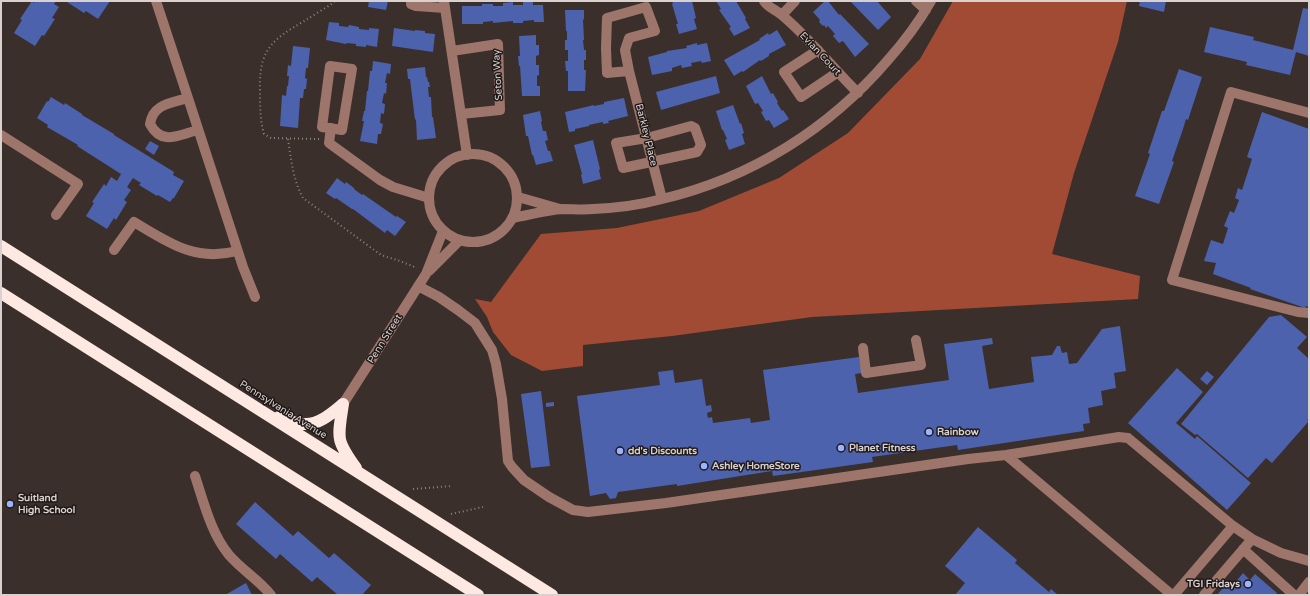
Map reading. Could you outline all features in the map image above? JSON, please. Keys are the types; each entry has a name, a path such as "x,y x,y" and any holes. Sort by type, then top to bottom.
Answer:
{"highway":[{"name":"Pennsylvania Avenue","path":"1,246 552,595"},
{"path":"1,293 478,595"},
{"path":"263,412 299,423 310,424 321,420 344,404"},
{"path":"344,404 339,434 340,444 344,453 360,474"}],"street":[{"path":"156,1 237,251 255,297"},
{"path":"411,1 411,4 416,6 445,5 467,155"},
{"name":"Evian Court","path":"764,1 782,15 818,50 858,93"},
{"path":"782,15 795,1"},
{"path":"512,218 562,209 592,209 627,206 662,199 708,186 739,174 758,164 802,138 828,119 875,76 914,29 928,5 916,1"},
{"name":"Barkley Place","path":"629,71 607,73 607,18 646,8 655,31 629,38 625,50 662,199"},
{"name":"Seton Way","path":"452,51 498,44 500,110 461,114"},
{"path":"818,50 784,72 801,96 838,72"},
{"path":"330,66 352,69 342,130 331,128 322,127 330,66"},
{"path":"1309,113 1231,92 1172,280 1298,312 1309,313"},
{"path":"188,98 157,108 151,115 150,124 154,131 159,135 168,138 198,130"},
{"path":"691,126 695,128 701,145 697,152 623,168 616,143 647,138 691,126"},
{"path":"331,128 330,143 380,180 393,187 429,198"},
{"path":"1,135 78,184 56,215"},
{"path":"467,155 482,155 505,168 513,179 518,197 512,218 506,228 487,240 474,242 460,240 443,231 432,215 429,198 431,184 440,169 452,160 467,155"},
{"path":"518,197 562,209"},
{"path":"114,250 134,222 181,248 197,253 211,255 237,251"},
{"name":"Penn Street","path":"426,274 443,231"},
{"name":"Penn Street","path":"344,404 426,274 460,240"},
{"path":"418,286 458,310 475,323 492,350 502,399 508,461 512,467 524,480 549,497 574,510 588,512 666,503 961,460 1006,455 1119,437 1128,438 1233,526 1252,539 1281,553 1309,561"},
{"path":"863,348 866,373 921,365 916,340"},
{"path":"1006,455 1173,595 1233,526"},
{"path":"195,476 218,538 233,559 264,586 271,595"},
{"path":"1204,595 1252,539"},
{"path":"1243,549 1294,595"},
{"path":"1299,595 1309,582"}],"path":[{"path":"330,140 271,138 264,134 261,125 259,77 263,58 272,44 281,36 335,1"},
{"path":"288,139 291,163 297,186 303,198 381,255 400,260 426,274"},
{"path":"412,489 452,486"},
{"path":"451,514 483,507"}],"shaded area":[{"path":"953,1 1127,1 1118,42 1074,173 1052,254 1140,276 1138,299 812,317 672,336 583,345 583,366 542,371 511,355 493,332 487,317 475,299 491,302 541,234 617,228 699,211 779,178 848,133 920,59"}],"building":[{"path":"32,1 34,3 35,1 56,1 54,4 59,7 52,18 55,19 44,36 42,35 35,46 14,33 22,20 20,19"},
{"path":"110,1 98,19 86,11 84,13 67,2"},
{"path":"369,1 388,1 386,10 368,7"},
{"path":"672,1 692,1 697,29 679,34"},
{"path":"716,1 736,1 750,28 734,36 729,28 731,27 719,10 721,9"},
{"path":"825,1 828,1 839,15 840,14 869,44 855,57 843,41 839,43 833,36 835,34 828,26 826,28 819,22 820,20 813,12"},
{"path":"850,1 877,1 891,17 878,30"},
{"path":"1140,1 1166,1 1164,12 1139,6"},
{"path":"513,2 513,5 523,5 523,2 533,2 533,5 543,5 544,22 534,22 534,20 523,21 523,23 513,23 513,21 493,23 493,21 483,22 483,24 462,24 462,6 482,6 482,4 493,4 493,6 503,6 503,3"},
{"path":"1303,8 1309,9 1309,56 1296,52 1290,75 1246,65 1247,62 1204,52 1210,27 1254,37 1253,40 1293,50"},
{"path":"565,10 584,10 583,40 584,50 586,50 586,60 584,60 584,70 586,70 585,91 568,91 568,71 566,71 565,61 568,61 568,50 565,50 567,31"},
{"path":"329,22 339,23 339,26 348,27 349,25 359,27 359,29 379,29 377,47 366,45 366,47 356,46 356,44 346,44 326,40"},
{"path":"394,28 425,31 425,33 435,34 433,52 392,46"},
{"path":"777,30 786,45 734,76 724,60 760,40 759,39 768,33 769,35"},
{"path":"536,35 536,45 539,45 539,55 536,56 536,65 539,65 537,86 540,86 540,96 522,96 518,56 520,56 519,36"},
{"path":"697,43 697,45 707,43 711,61 691,63 692,66 682,68 681,65 672,68 672,71 652,75 648,57 667,51 687,48 686,46"},
{"path":"293,46 310,48 308,68 306,68 305,78 307,79 306,89 304,89 303,98 300,98 298,128 280,126 282,95 286,96 289,76 287,76 288,65 291,66"},
{"path":"373,61 391,64 390,74 387,73 385,83 387,83 386,94 384,93 382,103 385,104 384,114 381,113 380,123 383,124 381,134 378,134 377,144 360,141 370,71 372,71"},
{"path":"425,67 426,77 430,87 428,87 429,97 431,97 432,117 436,138 417,140 416,119 415,120 410,79 408,79 407,69"},
{"path":"1179,69 1202,77 1188,120 1186,119 1172,161 1174,162 1159,204 1135,196 1150,154 1148,153 1162,111 1164,111"},
{"path":"716,76 720,93 661,110 656,92"},
{"path":"762,76 771,94 773,93 778,102 777,103 789,119 774,128 769,120 766,121 761,112 763,111 758,103 755,104 746,86"},
{"path":"51,97 64,105 65,103 174,172 173,175 184,181 174,198 170,202 158,195 157,196 139,185 141,183 133,178 127,187 131,190 124,200 127,202 116,220 114,218 107,229 86,216 94,203 92,202 104,184 106,186 111,177 117,181 121,174 77,146 78,145 47,127 48,125 37,118"},
{"path":"624,98 628,116 608,121 609,123 603,124 603,122 589,125 569,132 565,112 604,104 604,102"},
{"path":"733,105 740,124 741,123 745,144 729,150 725,140 727,139 722,130 716,111"},
{"path":"540,111 543,131 546,131 548,140 545,141 553,161 536,165 528,136 526,136 523,115"},
{"path":"1262,112 1309,129 1309,307 1306,306 1305,308 1250,289 1251,288 1213,274 1216,263 1204,261 1211,240 1223,244 1228,228 1224,226 1230,211 1234,213 1239,200 1235,198 1238,188 1242,190 1252,159 1247,157"},
{"path":"593,140 601,179 583,184 582,174 574,145"},
{"path":"150,141 159,146 154,155 145,149"},
{"path":"337,178 345,184 346,182 362,195 363,194 396,217 397,216 406,222 395,236 387,230 385,233 353,209 326,193"},
{"path":"1281,315 1307,337 1297,348 1309,359 1309,418 1307,420 1309,421 1272,463 1266,458 1248,478 1197,434 1195,435 1181,424 1269,317"},
{"path":"1120,326 1126,371 1114,373 1116,388 1101,391 1103,405 1088,408 1090,423 1083,424 1084,431 958,450 957,445 872,457 873,462 773,476 772,471 677,486 677,484 618,492 616,498 610,499 606,493 590,496 577,396 660,385 658,372 673,370 675,383 702,379 706,406 711,405 712,411 707,413 708,418 712,417 713,423 750,418 751,423 770,420 763,370 859,357 862,373 855,374 858,393 949,380 944,344 992,338 993,344 982,346 989,389 1034,382 1031,357 1052,355 1057,346 1060,346 1062,353 1067,352 1069,364 1077,363 1102,329"},
{"path":"1177,368 1203,392 1176,423 1195,439 1197,436 1251,483 1227,510 1128,423"},
{"path":"1207,371 1214,377 1207,385 1200,379"},
{"path":"541,391 550,466 531,468 521,394"},
{"path":"554,402 554,406 546,407 546,403"},
{"path":"255,502 293,536 298,531 329,558 334,553 371,585 362,595 338,595 317,577 312,582 280,554 276,559 236,524"},
{"path":"978,527 1017,560 1015,563 1049,592 1051,589 1058,595 955,595 965,583 945,566"},
{"name":"TGI Fridays","path":"1243,573 1250,580 1255,574 1277,593 1275,595 1217,595 1227,583 1228,585 1231,581 1234,584"},
{"path":"246,583 252,595 225,595"}],"place":[{"name":"Rainbow","path":"929,432"},
{"name":"Planet Fitness","path":"841,448"},
{"name":"dd's Discounts","path":"620,451"},
{"name":"Ashley HomeStore","path":"704,466"},
{"name":"Suitland High School","path":"10,504"},
{"name":"TGI Fridays","path":"1248,584"}]}
